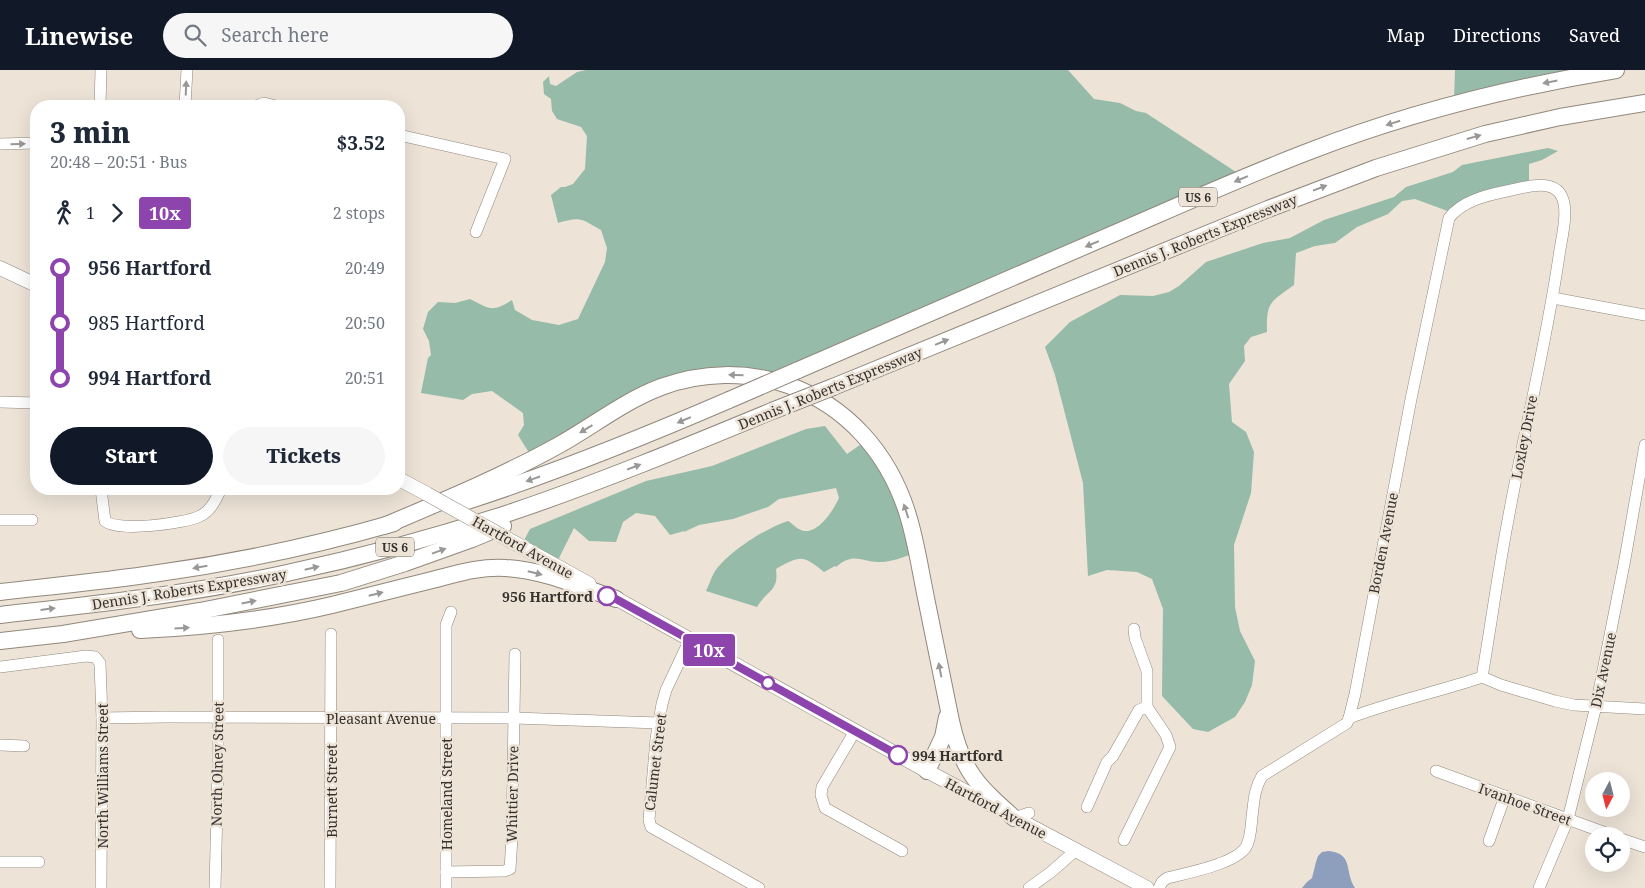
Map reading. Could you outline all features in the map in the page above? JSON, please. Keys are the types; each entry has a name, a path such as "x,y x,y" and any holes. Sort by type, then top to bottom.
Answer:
{"highway":[{"name":"Dennis J. Roberts Expressway","path":"0,592 198,567 310,545 384,526 494,492 646,436 1223,186 1312,150 1458,103 1532,86 1616,70"},
{"name":"Dennis J. Roberts Expressway","path":"0,615 173,594 286,574 435,536 509,513 581,487 833,387 1295,198 1376,168 1486,134 1560,117 1645,103"},
{"path":"384,526 516,468 560,445 633,400 687,379 716,375 744,376 781,383 819,399 842,414 870,442 890,472 900,492 912,531 956,741 966,767 983,790 1022,815"},
{"path":"0,641 63,634 200,611 305,591 362,577 472,539 530,513 581,487"},
{"path":"63,634 191,627 249,621 302,612 467,572 498,567 515,568 536,573 616,599"},
{"path":"926,770 940,745 946,729 946,696"}],"main road":[{"path":"0,268 30,281"},
{"name":"Hartford Avenue","path":"405,482 926,770 1022,815 1075,851 1147,888"}],"street":[{"path":"100,100 101,70"},
{"path":"185,100 187,70"},
{"path":"405,136 505,159 476,232"},
{"path":"0,144 30,143"},
{"name":"Borden Avenue","path":"1350,718 1424,330 1450,218 1468,203 1497,193 1535,186 1550,186 1557,189 1562,197"},
{"name":"Loxley Drive","path":"1482,677 1508,520 1553,298 1565,217 1562,197"},
{"path":"1553,298 1645,315"},
{"path":"0,402 30,403"},
{"name":"Dix Avenue","path":"1539,888 1568,819 1596,706 1645,445"},
{"path":"101,495 103,517 107,524 130,526 169,525 201,516 212,505 218,495"},
{"path":"0,520 32,520"},
{"name":"Homeland Street","path":"446,888 446,625 451,612"},
{"path":"1124,840 1170,747 1166,735 1147,707 1147,671 1135,638 1134,629"},
{"name":"Burnett Street","path":"330,888 331,634"},
{"name":"Calumet Street","path":"690,639 666,690 658,723 648,812 651,826 759,888"},
{"name":"North Olney Street","path":"215,888 218,767 218,640"},
{"name":"Whittier Drive","path":"446,872 504,871 510,868 515,654"},
{"name":"North Williams Street","path":"0,667 86,656 95,657 100,664 102,718 102,888"},
{"path":"1159,888 1167,878 1216,865 1245,849 1249,839 1257,784 1262,776 1341,728 1350,718 1380,706 1453,687 1482,677 1501,685 1574,705 1645,709"},
{"path":"1087,807 1107,762 1113,756 1139,710 1147,707"},
{"name":"Pleasant Avenue","path":"102,718 514,718 658,723"},
{"path":"855,731 822,787 821,795 825,808 902,851"},
{"path":"0,745 24,746"},
{"name":"Ivanhoe Street","path":"1436,771 1590,827"},
{"path":"1489,841 1505,796"},
{"path":"1630,842 1645,848"},
{"path":"1028,888 1051,872 1075,851"},
{"path":"0,862 39,862"}],"green space":[{"path":"586,70 1068,70 1094,99 1120,103 1136,111 1146,113 1239,174 775,376 701,373 531,456 518,435 524,425 523,413 492,391 472,394 463,400 421,393 428,358 431,355 429,341 423,329 428,312 438,302 455,303 470,299 491,308 500,307 512,300 515,310 532,320 559,325 578,319 605,262 607,248 601,230 589,223 577,219 558,223 551,195 561,187 573,184 585,169 587,136 581,127 557,119 552,111 551,99 544,94 543,82 549,76 550,84 556,86 577,72"},
{"path":"1455,70 1603,70 1454,100"},
{"path":"1548,148 1558,151 1542,160 1529,164 1529,188 1500,194 1453,213 1415,199 1402,201 1388,214 1357,227 1335,243 1315,246 1296,253 1294,285 1272,303 1269,308 1267,332 1251,337 1244,346 1245,361 1229,384 1232,422 1246,432 1254,452 1251,493 1234,545 1235,607 1240,631 1255,661 1252,685 1245,702 1235,717 1208,732 1193,729 1162,696 1163,609 1152,579 1137,572 1107,570 1088,576 1083,483 1055,375 1045,347 1070,322 1120,295 1153,296 1169,292 1179,286 1206,262 1263,243 1290,238 1324,220 1394,197 1406,187 1453,172 1462,165"},
{"path":"825,426 847,454 870,438 916,553 885,562 858,559 848,560 824,572 811,562 796,559 776,569 774,587 757,607 706,591 720,565 758,535 788,521 803,531 816,528 830,514 839,498 836,488 779,499 768,507 733,519 699,525 684,532 670,535 655,516 636,513 623,522 616,542 589,541 574,528 557,562 522,544 530,529 646,481 712,466 806,429"}],"water":[{"path":"1322,852 1337,853 1345,860 1355,888 1302,888 1312,878 1318,856"}],"bus line":[{"name":"10x","path":"607,596 616,599 898,755"}],"place":[{"name":"956 Hartford","path":"607,596"},
{"name":"994 Hartford","path":"898,755"}]}
